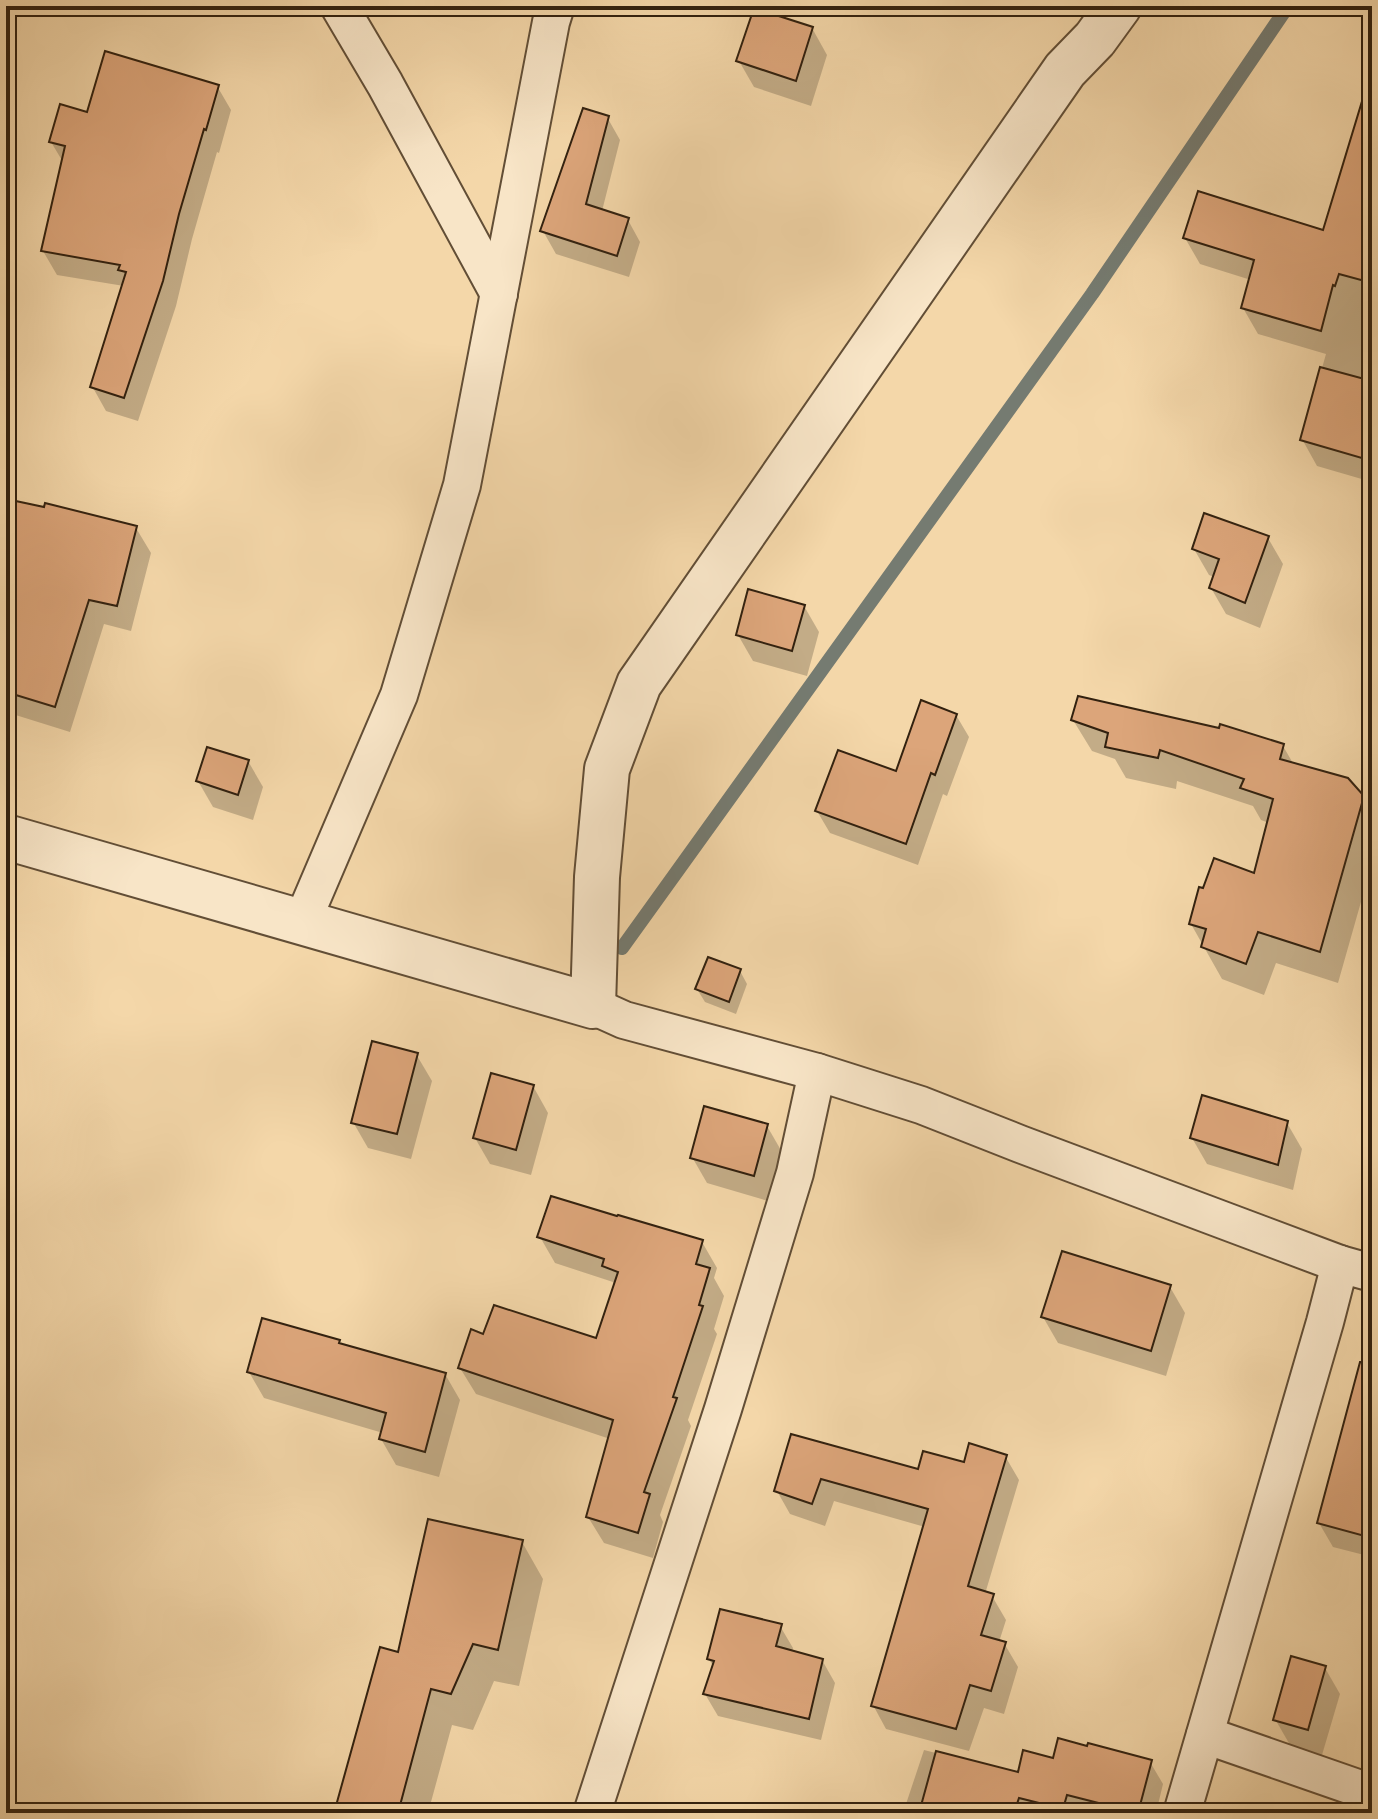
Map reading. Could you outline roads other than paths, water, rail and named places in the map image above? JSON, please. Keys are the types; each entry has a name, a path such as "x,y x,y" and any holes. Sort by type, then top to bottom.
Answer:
{"street":[{"path":"339,6 499,294"},
{"path":"302,922 399,695 462,485 556,6"},
{"path":"593,1006 597,877 607,769 639,684 1065,70 1095,39 1119,6"},
{"path":"6,837 593,1006 624,1020 817,1072 921,1105 1356,1268 1325,1322 1182,1813"},
{"path":"592,1813 791,1188 817,1072"},
{"path":"1205,1735 1372,1793"}],"waterway":[{"path":"622,948 1092,294 1288,6"}]}
